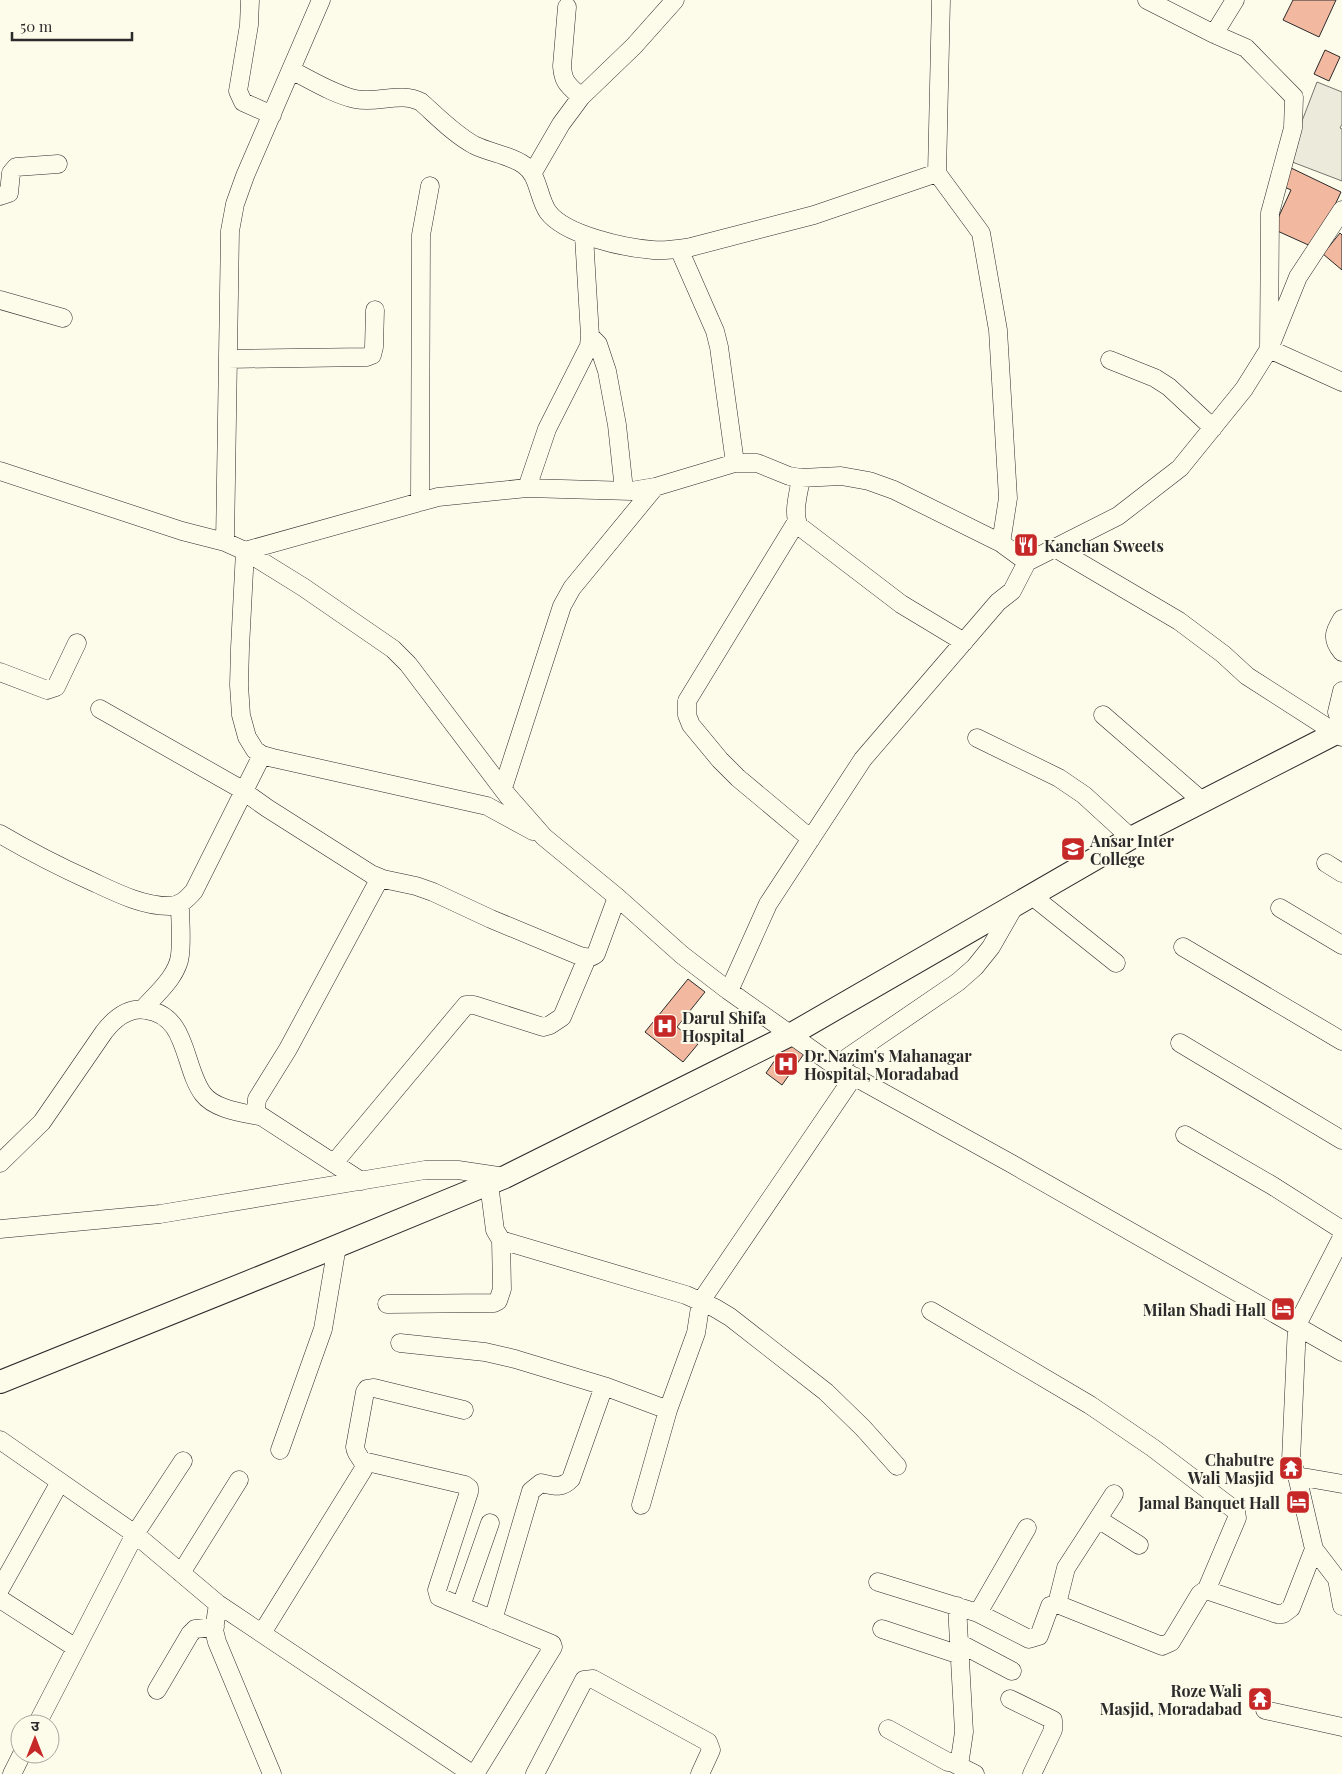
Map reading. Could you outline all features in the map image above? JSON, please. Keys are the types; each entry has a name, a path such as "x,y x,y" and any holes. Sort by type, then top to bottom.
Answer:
{"main road":[{"path":"0,1382 497,1180 790,1035 1131,838 1340,731"}],"street":[{"path":"250,0 249,25 238,91 243,102 272,115"},
{"path":"225,542 230,231 245,176 321,0"},
{"path":"532,174 561,124 581,97 634,46 675,0"},
{"path":"941,0 937,173 981,233 998,330 1008,498 1001,543"},
{"path":"1147,0 1246,48 1294,97 1293,128 1270,212 1269,349"},
{"path":"1214,34 1235,0"},
{"path":"567,7 562,76 568,85 581,97"},
{"path":"291,70 356,99 413,98 421,102 465,140 522,163 532,174 546,210 552,216 584,236 653,250 678,249 814,215 937,173"},
{"path":"0,196 9,194 11,173 16,167 58,164"},
{"path":"420,502 422,235 430,186"},
{"path":"729,991 768,904 863,759 998,602 1012,591 1027,562 1118,516 1180,468 1244,389 1269,349 1298,277 1342,210"},
{"path":"527,488 547,429 588,346 590,336 584,236"},
{"path":"678,249 715,331 719,347 735,463"},
{"path":"0,300 63,318"},
{"path":"228,359 367,357 372,355 374,347 375,310"},
{"path":"590,336 598,344 607,370 618,425 624,490"},
{"path":"1269,349 1342,382"},
{"path":"1110,360 1155,378 1169,387 1213,428"},
{"path":"245,551 438,496 527,488 631,491 655,487 735,463 757,463 789,476 801,478 841,476 869,481 894,490 1001,543 1027,562"},
{"path":"0,470 182,531 225,542 245,551 303,587 393,650 408,664 503,788 544,837 682,955 729,991 835,1066 1342,1352"},
{"path":"801,478 796,513 797,521 805,531 901,604 964,642"},
{"path":"503,788 562,606 572,588 655,487"},
{"path":"797,521 687,700 686,708 691,725 720,760 738,778 811,839"},
{"path":"1055,548 1179,621 1223,654 1247,676 1340,731"},
{"path":"245,551 240,658 241,715 247,736 255,750 262,754 487,806 544,837"},
{"path":"1342,619 1334,636 1336,645 1342,652"},
{"path":"0,672 47,690 52,689 56,687 77,643"},
{"path":"1340,731 1337,712 1342,691"},
{"path":"100,709 243,791 371,874 433,892 491,919 587,958"},
{"path":"1103,715 1202,801"},
{"path":"977,738 1072,786 1102,809 1131,838"},
{"path":"0,834 39,857 120,895 163,905 180,904 194,891 262,754"},
{"path":"1326,863 1342,873"},
{"path":"361,1181 258,1114 256,1109 257,1099 288,1049 380,878"},
{"path":"334,1163 466,1005 474,1005 543,1027 562,1017 587,958 596,954 616,897"},
{"path":"835,1066 958,982 975,967 992,947 1023,900 1116,963"},
{"path":"143,1009 174,973 178,964 180,956 180,904"},
{"path":"1280,908 1342,945"},
{"path":"1183,947 1342,1041"},
{"path":"0,1164 42,1122 114,1019 124,1013 143,1009 155,1011 168,1018 179,1034 203,1095 222,1107 264,1117"},
{"path":"1180,1043 1342,1140"},
{"path":"642,1505 668,1410 696,1333 701,1301 854,1076"},
{"path":"1185,1135 1342,1230"},
{"path":"0,1229 160,1214 425,1170 458,1170 497,1180 495,1230 501,1240 502,1289 498,1301 494,1303 386,1304"},
{"path":"1342,1237 1297,1325 1291,1460 1297,1476 1314,1549 1339,1579 1342,1606"},
{"path":"501,1240 701,1301 730,1318 826,1392 863,1428 897,1466"},
{"path":"280,1450 323,1329 337,1246"},
{"path":"878,1582 978,1612 1030,1639 1039,1636 1050,1606 1057,1604 1162,1646 1171,1642 1200,1594 1206,1591 1238,1514 1152,1448 1090,1405 931,1311"},
{"path":"400,1343 485,1352 515,1359 604,1386 668,1410"},
{"path":"493,1620 532,1490 541,1483 558,1487 563,1486 571,1479 604,1386"},
{"path":"0,1440 135,1534 218,1604 474,1774 553,1648 552,1644 439,1598 437,1590 469,1488 465,1485 363,1461 357,1454 355,1447 364,1396 367,1389 374,1388 464,1410"},
{"path":"43,1714 135,1534 183,1461"},
{"path":"262,1634 363,1470 363,1461"},
{"path":"1297,1476 1342,1484"},
{"path":"181,1573 240,1480"},
{"path":"0,1589 60,1482"},
{"path":"1057,1604 1066,1568 1114,1494"},
{"path":"1098,1519 1139,1545"},
{"path":"461,1606 490,1523"},
{"path":"978,1612 1027,1528"},
{"path":"1206,1591 1283,1614 1291,1608 1314,1549"},
{"path":"0,1599 76,1648"},
{"path":"218,1604 215,1627 217,1642 272,1774"},
{"path":"953,1763 960,1759 964,1737 957,1606"},
{"path":"157,1690 190,1634 195,1629 215,1627"},
{"path":"882,1629 960,1649 1012,1671"},
{"path":"535,1774 584,1680 592,1679 708,1742 711,1750 700,1774"},
{"path":"1010,1699 1052,1720 1053,1730 1032,1774"},
{"path":"1265,1710 1342,1727"},
{"path":"888,1729 975,1774"}],"shaded area":[{"path":"1317,82 1342,92 1342,124 1340,128 1342,129 1342,181 1287,160"}],"building":[{"path":"1293,0 1336,0 1319,37 1283,20"},
{"path":"1325,50 1340,57 1329,81 1314,74"},
{"path":"1287,166 1341,192 1315,248 1273,229 1291,190 1278,184"},
{"path":"1340,233 1342,235 1342,270 1323,254"},
{"path":"688,979 705,992 677,1027 698,1044 683,1062 645,1032"},
{"path":"789,1040 806,1051 782,1085 766,1073"}],"place":[{"name":"Kanchan Sweets","path":"1026,545"},
{"name":"Ansar Inter College","path":"1073,849"},
{"name":"Darul Shifa Hospital","path":"665,1026"},
{"name":"Dr.Nazim's Mahanagar Hospital, Moradabad","path":"786,1064"},
{"name":"Milan Shadi Hall","path":"1283,1309"},
{"name":"Chabutre Wali Masjid","path":"1291,1468"},
{"name":"Jamal Banquet Hall","path":"1298,1502"},
{"name":"Roze Wali Masjid, Moradabad","path":"1260,1699"}]}
